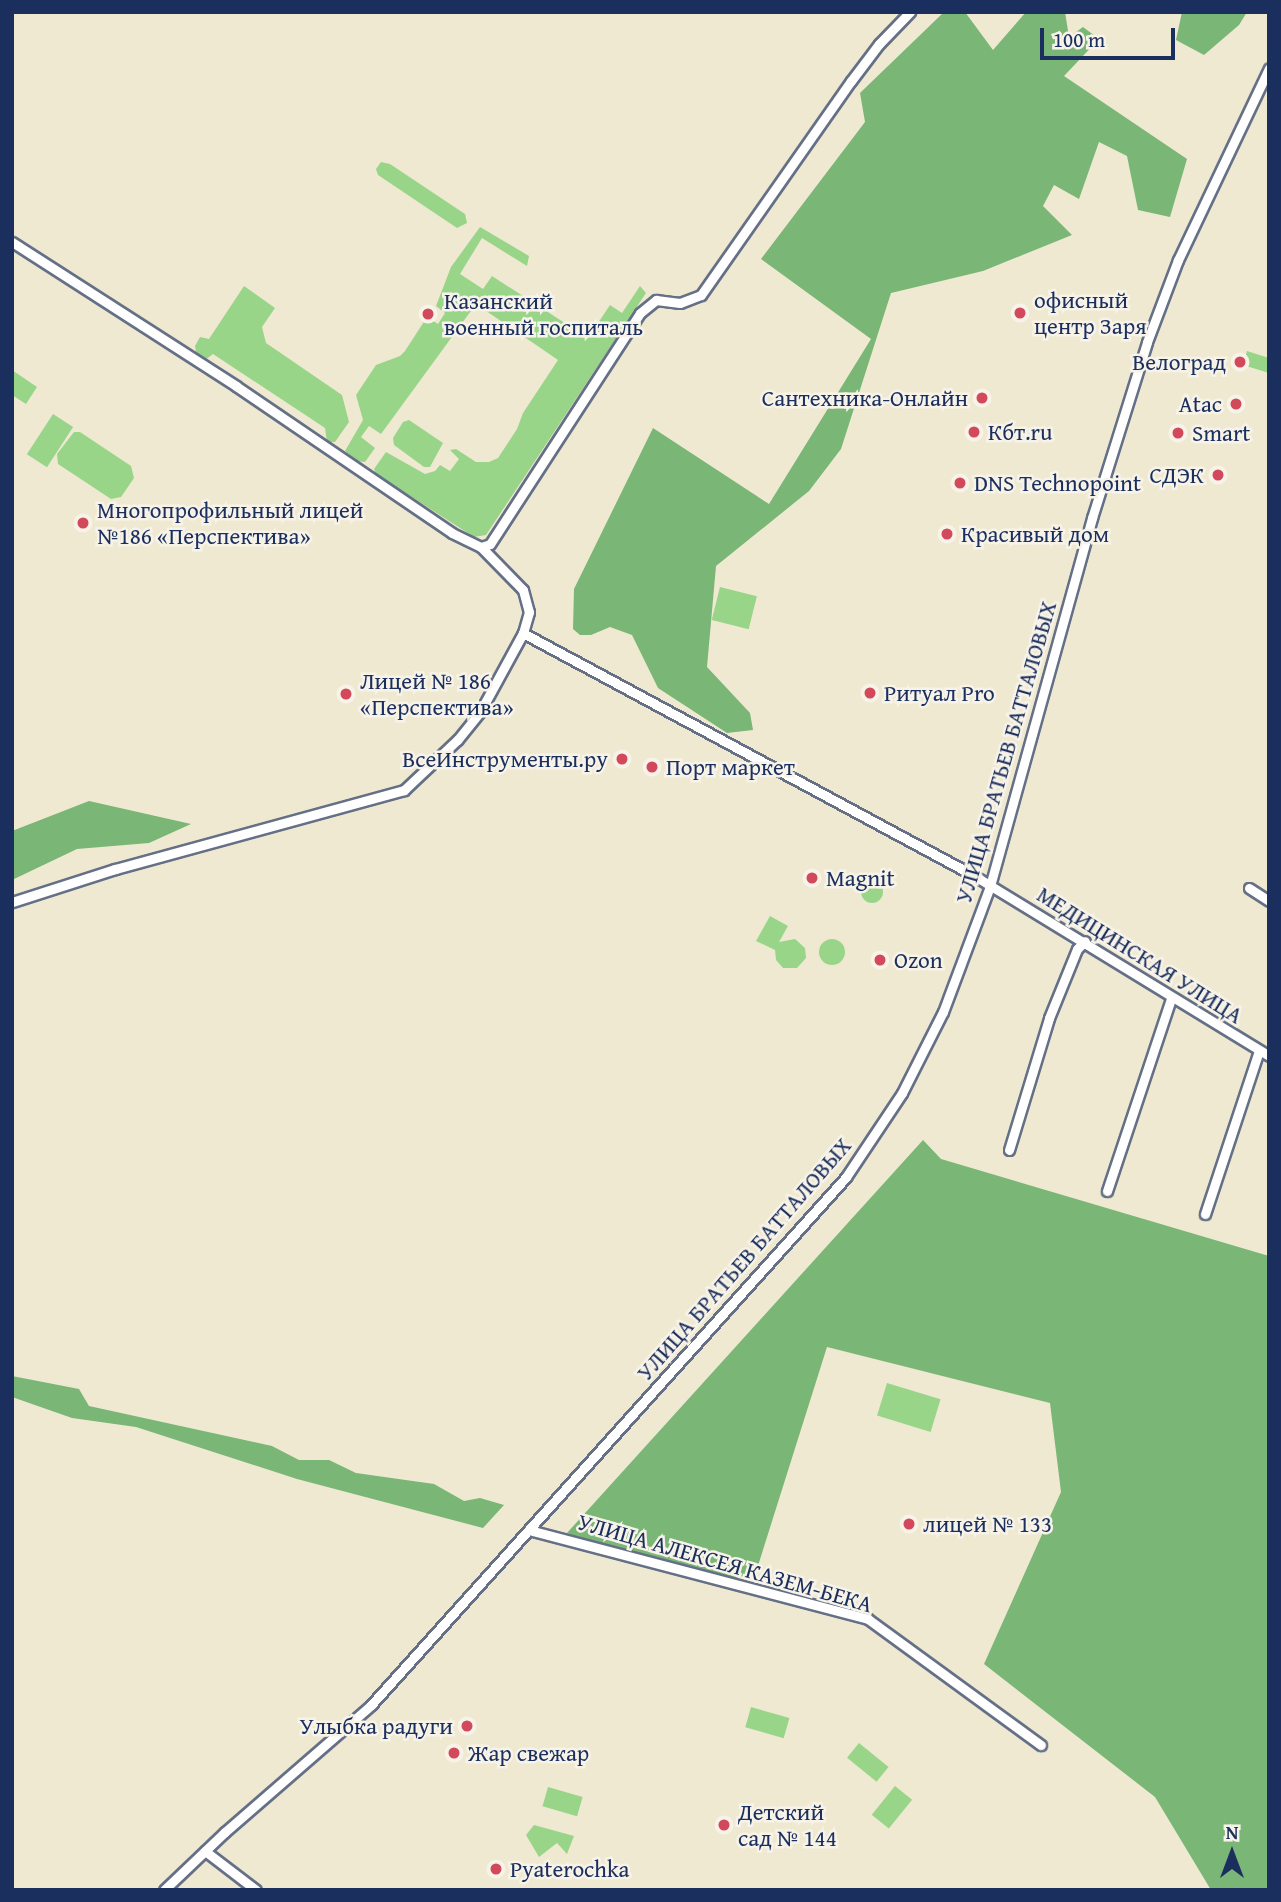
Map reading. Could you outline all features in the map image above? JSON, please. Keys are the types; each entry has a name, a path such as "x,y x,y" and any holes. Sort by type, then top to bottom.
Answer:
{"street":[{"path":"481,547 490,544 640,313 656,300 680,303 701,295 849,83 879,44 910,12"},
{"name":"УЛИЦА БРАТЬЕВ БАТТАЛОВЫХ","path":"164,1890 371,1705 846,1177 869,1147 902,1093 943,1012 990,886 1094,510 1147,342 1183,248 1269,68"},
{"path":"12,242 236,386 452,533 481,547 523,590 529,612 523,633 480,712 457,740 404,790 115,869 12,902"},
{"name":"МЕДИЦИНСКАЯ УЛИЦА","path":"523,633 990,886 1085,941 1171,999 1269,1056"},
{"path":"1249,888 1269,901"},
{"path":"1009,1150 1049,1018 1077,949 1085,941"},
{"path":"1107,1191 1171,999"},
{"path":"1205,1214 1259,1051"},
{"name":"УЛИЦА АЛЕКСЕЯ КАЗЕМ-БЕКА","path":"529,1530 868,1619 1041,1745"},
{"path":"205,1852 256,1890"}],"green space":[{"path":"944,12 965,12 993,50 1026,12 1065,12 1069,37 1083,27 1099,39 1064,76 1187,159 1170,217 1138,210 1127,156 1099,142 1079,199 1054,185 1043,206 1072,235 983,271 891,293 841,449 809,491 716,566 707,667 750,713 753,730 727,733 658,688 632,635 610,627 591,635 580,635 573,629 574,589 653,428 769,504 871,339 761,259 865,122 860,93"},
{"path":"1182,12 1247,12 1239,25 1204,55 1176,40"},
{"path":"381,162 390,164 465,214 467,223 457,228 378,175 376,169"},
{"path":"480,227 529,256 527,266 482,238 460,274 483,289 492,276 588,338 610,305 622,313 640,286 646,293 486,535 474,537 376,474 374,469 386,452 425,474 435,471 440,465 450,471 459,459 450,450 456,449 476,462 489,462 498,458 517,429 523,413 558,360 476,304 381,434 369,426 361,437 375,448 365,462 356,461 345,451 363,420 356,395 376,365 400,356 405,351 427,317 438,324 445,313 436,306 451,267"},
{"path":"244,286 275,308 262,327 266,343 342,395 349,422 335,442 327,442 325,428 213,354 205,360 196,352 195,346 200,337 209,339"},
{"path":"1247,351 1269,358 1269,373 1243,365"},
{"path":"12,370 37,387 26,404 12,395"},
{"path":"53,414 73,427 47,467 27,454"},
{"path":"409,420 443,443 430,467 424,467 394,445 393,438 403,422"},
{"path":"74,432 80,432 131,466 134,478 121,497 111,499 58,464 57,454"},
{"path":"720,587 757,596 749,629 712,620"},
{"path":"89,801 191,824 149,843 77,849 12,880 12,831"},
{"path":"872,881 880,884 883,892 880,900 872,903 864,900 861,892 864,884"},
{"path":"770,916 788,926 779,942 795,939 805,948 806,958 797,968 783,968 776,960 775,950 756,941"},
{"path":"832,939 841,943 845,952 841,961 832,965 823,961 819,952 823,943"},
{"path":"923,1140 941,1159 1269,1256 1269,1890 1211,1890 1155,1797 984,1664 1061,1492 1050,1403 827,1347 756,1572 736,1578 596,1544 567,1533"},
{"path":"12,1376 79,1389 89,1406 272,1446 299,1460 329,1460 356,1473 434,1484 464,1501 480,1498 504,1505 483,1528 297,1479 136,1427 72,1418 12,1397"},
{"path":"887,1383 941,1399 931,1432 877,1416"},
{"path":"751,1707 789,1718 784,1738 745,1727"},
{"path":"859,1743 889,1767 877,1782 847,1758"},
{"path":"895,1786 912,1800 889,1829 872,1815"},
{"path":"548,1787 583,1797 577,1816 542,1806"},
{"path":"534,1825 574,1836 567,1854 557,1843 539,1857 526,1835"}],"place":[{"name":"офисный центр Заря","path":"1020,313"},
{"name":"Казанский военный госпиталь","path":"428,314"},
{"name":"Велоград","path":"1240,362"},
{"name":"Сантехника-Онлайн","path":"982,398"},
{"name":"Atac","path":"1236,404"},
{"name":"Кбт.ru","path":"974,432"},
{"name":"Smart","path":"1178,433"},
{"name":"СДЭК","path":"1218,475"},
{"name":"DNS Technopoint","path":"960,483"},
{"name":"Многопрофильный лицей №186 «Перспектива»","path":"83,523"},
{"name":"Красивый дом","path":"947,534"},
{"name":"Ритуал Pro","path":"870,693"},
{"name":"Лицей № 186 «Перспектива»","path":"346,694"},
{"name":"ВсеИнструменты.ру","path":"622,759"},
{"name":"Порт маркет","path":"652,767"},
{"name":"Magnit","path":"812,878"},
{"name":"Ozon","path":"880,960"},
{"name":"лицей № 133","path":"909,1524"},
{"name":"Улыбка радуги","path":"467,1726"},
{"name":"Жар свежар","path":"454,1753"},
{"name":"Детский сад № 144","path":"724,1825"},
{"name":"Pyaterochka","path":"496,1869"}]}
